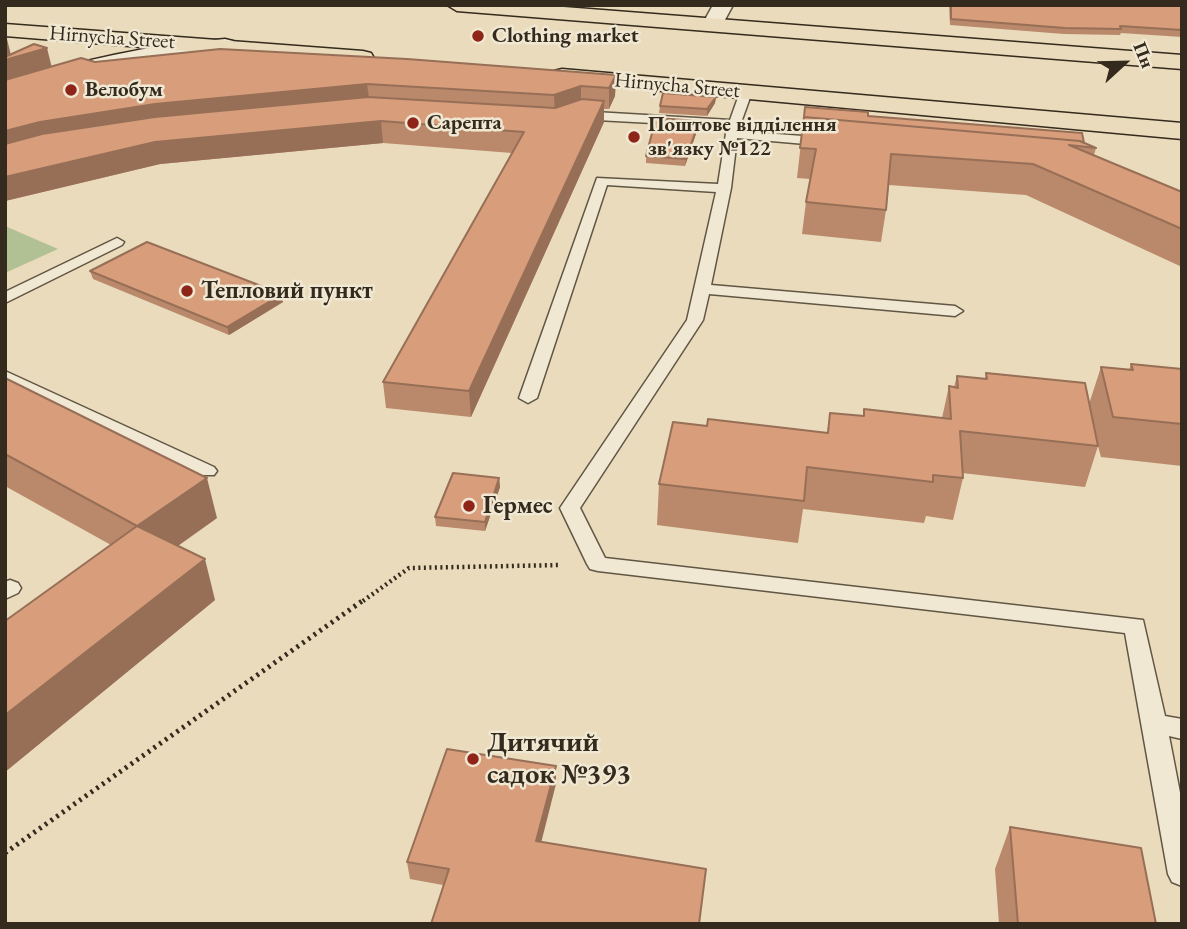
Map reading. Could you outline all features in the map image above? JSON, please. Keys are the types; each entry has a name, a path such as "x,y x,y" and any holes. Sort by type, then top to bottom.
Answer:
{"main road":[{"path":"457,5 718,15 1182,62"},
{"name":"Hirnycha Street","path":"5,30 391,61"},
{"path":"18,65 38,48 37,39 30,33"},
{"path":"5,93 52,75 131,55 227,46"},
{"path":"18,65 55,68 52,75"},
{"name":"Hirnycha Street","path":"542,74 1182,131"}],"lane":[{"path":"746,92 732,129 724,188 695,320 570,508 598,564 1135,626 1182,874"},
{"path":"568,118 581,114 732,129 842,144"},
{"path":"528,398 602,181 724,188"},
{"path":"5,298 117,242"},
{"path":"702,289 955,311"},
{"path":"5,376 207,471"},
{"path":"1154,723 1182,729"}],"path":[{"path":"5,853 409,568 598,564"}],"green space":[{"path":"5,226 58,249 5,273"}],"building":[{"path":"951,5 1182,5 1182,30 1120,26 1121,29 1065,28 951,19"},
{"path":"34,44 47,48 5,60 5,57"},
{"path":"220,49 407,59 616,75 609,88 581,86 554,95 367,84 155,104 40,122 5,131 5,80 81,58 95,62"},
{"path":"663,93 716,97 707,109 660,106"},
{"path":"368,97 555,108 582,99 604,101 469,391 383,382 524,132 381,121 155,142 5,177 5,144 42,134 155,117"},
{"path":"805,107 868,112 868,116 1082,133 1084,143 804,117"},
{"path":"804,117 1080,141 1096,148 1069,145 1182,192 1182,229 1033,164 891,154 886,210 806,202 816,149 800,148"},
{"path":"656,118 699,121 686,159 646,156"},
{"name":"Тепловий пункт","path":"147,242 282,294 227,327 90,271"},
{"path":"1131,364 1182,369 1182,424 1113,417 1101,367 1133,370"},
{"path":"986,373 1085,383 1098,446 960,431 963,478 933,475 933,482 807,467 804,501 659,484 673,422 707,426 708,419 828,433 830,413 864,416 864,409 951,419 949,386 958,388 957,376 987,379"},
{"path":"5,378 207,478 137,526 5,454"},
{"name":"Гермес","path":"453,473 499,478 485,522 435,517"},
{"path":"137,526 205,559 5,715 5,621"},
{"path":"447,749 556,766 536,841 706,869 699,924 431,924 449,869 407,862"},
{"path":"1010,827 1141,848 1156,924 1018,924"}],"place":[{"name":"Clothing market","path":"478,36"},
{"name":"Велобум","path":"71,90"},
{"name":"Сарепта","path":"413,123"},
{"name":"Поштове відділення зв'язку №122","path":"634,137"},
{"name":"Тепловий пункт","path":"187,291"},
{"name":"Гермес","path":"469,506"},
{"name":"Дитячий садок №393","path":"473,759"}]}
